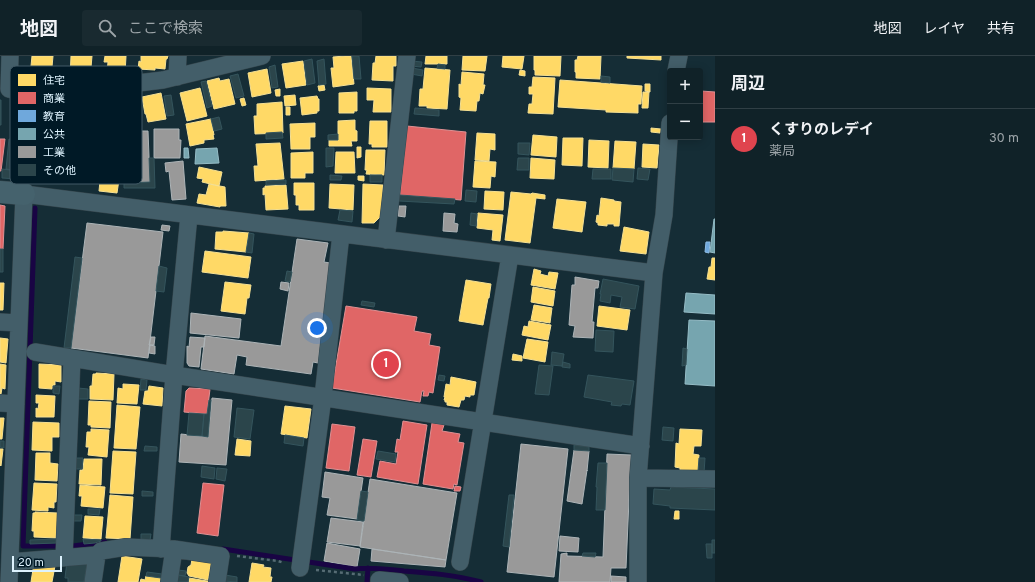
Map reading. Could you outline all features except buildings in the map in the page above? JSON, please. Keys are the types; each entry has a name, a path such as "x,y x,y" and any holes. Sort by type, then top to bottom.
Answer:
{"street":[{"path":"10,56 10,89"},
{"path":"177,77 178,56"},
{"path":"142,82 177,77 262,56"},
{"path":"386,240 407,56"},
{"path":"677,68 679,56"},
{"path":"638,582 638,478 654,273 664,215 669,140"},
{"path":"0,192 189,214 654,273"},
{"path":"9,582 6,556 8,404 19,323 24,194"},
{"path":"169,582 167,549 174,375 189,214"},
{"path":"301,564 323,397 341,234"},
{"path":"460,562 510,255"},
{"path":"0,322 19,323"},
{"path":"35,352 174,375 641,446"},
{"path":"64,550 72,358"},
{"path":"638,478 715,479"},
{"path":"93,582 97,555 101,551 126,547 167,549 221,556 217,582"},
{"path":"6,556 64,550 97,555"},
{"path":"379,582 379,580 400,582"}],"waterway":[{"path":"35,208 23,546 73,546 105,542"},
{"path":"223,549 355,569 379,568 433,574 481,582"},
{"path":"367,582 368,568"}],"place":[{"name":"くすりのレデイ","path":"386,364"}]}
